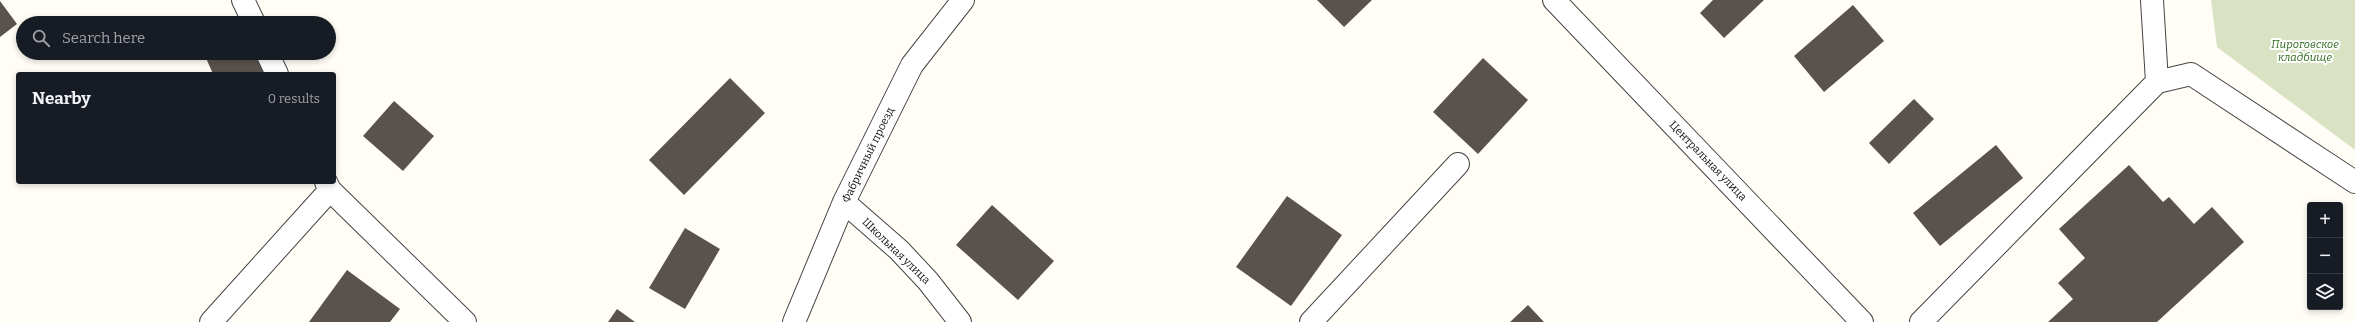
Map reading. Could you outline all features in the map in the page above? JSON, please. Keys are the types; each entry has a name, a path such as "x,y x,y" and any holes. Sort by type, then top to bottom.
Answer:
{"street":[{"path":"243,0 251,16"},
{"name":"Фабричный проезд","path":"794,322 844,202 912,65 963,0"},
{"name":"Центральная улица","path":"1554,0 1862,322"},
{"path":"2152,0 2157,82"},
{"path":"270,60 276,72"},
{"path":"1920,322 2157,82 2191,74 2355,182"},
{"path":"1310,322 1458,164"},
{"path":"211,322 328,186 465,322"},
{"name":"Школьная улица","path":"844,202 899,250 928,281 960,322"}],"green space":[{"name":"Пироговское кладбище","path":"2211,0 2355,0 2355,150 2217,47"}],"building":[{"path":"1317,0 1372,0 1344,27"},
{"path":"1713,0 1764,0 1724,38 1700,13"},
{"path":"0,1 16,25 0,37"},
{"path":"1853,5 1884,41 1824,92 1794,56"},
{"path":"1483,58 1528,100 1478,154 1433,112"},
{"path":"207,60 261,60 267,72 212,72"},
{"path":"730,78 765,113 684,195 649,160"},
{"path":"1914,99 1934,119 1889,164 1869,143"},
{"path":"394,101 434,136 403,171 363,136"},
{"path":"1996,145 2023,178 1940,246 1913,213"},
{"path":"2129,165 2163,202 2169,197 2194,224 2212,207 2244,242 2157,322 2048,322 2073,299 2058,283 2085,258 2059,229"},
{"path":"1287,196 1342,235 1291,306 1236,267"},
{"path":"992,205 1054,261 1018,300 956,245"},
{"path":"685,228 720,249 685,309 649,288"},
{"path":"347,270 400,309 390,322 309,322"},
{"path":"1528,305 1544,322 1510,322"},
{"path":"617,309 635,322 608,322"}]}
